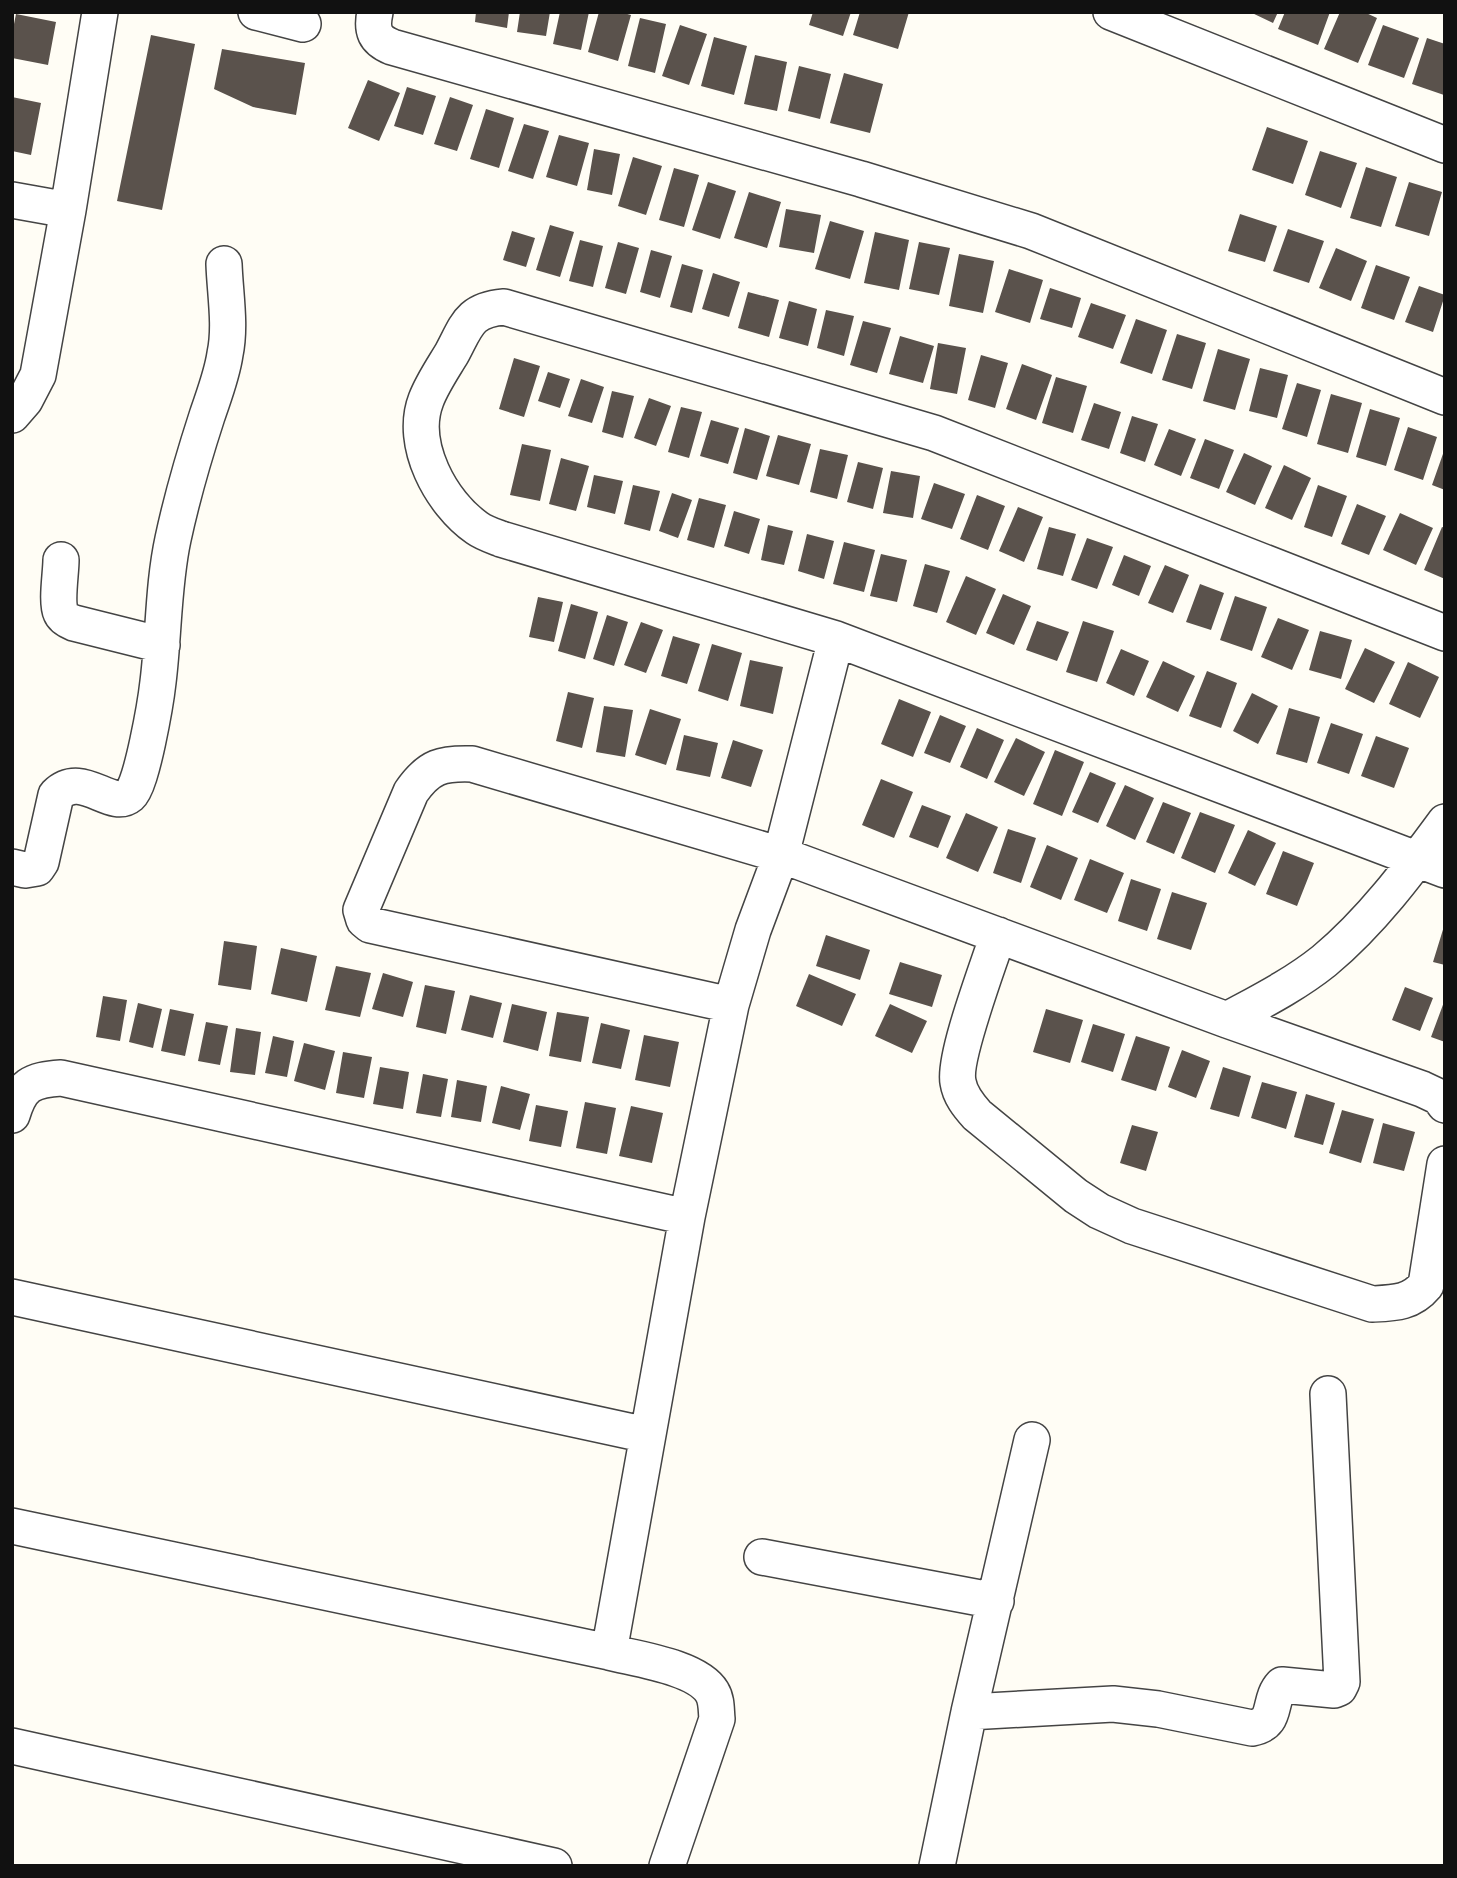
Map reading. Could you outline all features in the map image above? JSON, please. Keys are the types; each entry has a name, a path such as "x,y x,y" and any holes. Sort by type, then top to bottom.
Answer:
{"street":[{"path":"12,415 25,400 38,375 100,12"},
{"path":"256,12 303,24"},
{"path":"375,12 373,23 376,34 380,42 392,47 861,179 1031,231 1445,397"},
{"path":"1111,12 1445,145"},
{"path":"12,200 68,210"},
{"path":"12,867 25,870 37,868 41,862 56,795 63,788 70,785 80,786 117,798 131,794 150,735 172,542 226,352 224,264"},
{"path":"1431,865 836,639 501,539 477,528 453,506 433,472 424,450 422,422 425,401 472,316 486,309 504,307 934,433 1445,633"},
{"path":"61,560 59,604 65,618 74,623 162,645"},
{"path":"609,1652 687,1217 732,1005 753,930 781,855 836,639"},
{"path":"732,1005 379,928 363,920 361,910 411,792 421,777 433,768 472,764 781,855 1422,1089 1438,1097 1445,1105"},
{"path":"1227,1020 1289,986 1324,961 1431,865 1445,822"},
{"path":"998,935 960,1057 957,1081 965,1100 977,1115 1076,1196 1099,1211 1132,1226 1372,1304 1394,1303 1416,1297 1426,1285 1445,1164"},
{"path":"12,1115 25,1087 40,1079 61,1078 687,1217"},
{"path":"12,1297 648,1435"},
{"path":"969,1712 1113,1704 1158,1709 1252,1728 1262,1726 1268,1721 1277,1690 1282,1685 1334,1690 1339,1688 1342,1682 1328,1394"},
{"path":"937,1866 969,1712 1032,1440"},
{"path":"12,1527 609,1652 694,1675 711,1689 716,1699 716,1719 667,1866"},
{"path":"762,1557 996,1601"},
{"path":"12,1746 554,1866"}],"building":[{"path":"476,12 509,12 507,28 475,22"},
{"path":"520,12 550,12 546,36 517,32"},
{"path":"560,12 589,12 581,50 553,44"},
{"path":"599,12 631,15 618,61 588,52"},
{"path":"813,12 851,12 843,36 809,25"},
{"path":"860,12 909,12 898,49 853,35"},
{"path":"1250,12 1278,12 1273,23"},
{"path":"1285,12 1330,12 1318,45 1278,29"},
{"path":"1340,12 1364,12 1377,18 1358,63 1324,49"},
{"path":"16,14 56,22 48,65 12,58 12,34"},
{"path":"640,18 666,24 655,73 628,66"},
{"path":"680,25 707,34 689,85 662,76"},
{"path":"1383,25 1419,38 1404,78 1368,65"},
{"path":"151,35 195,44 162,210 117,201"},
{"path":"714,37 747,46 734,95 701,86"},
{"path":"1427,38 1445,44 1444,95 1412,84"},
{"path":"222,49 305,63 296,115 253,107 214,89"},
{"path":"755,55 787,62 777,111 744,104"},
{"path":"799,66 831,74 820,119 788,111"},
{"path":"844,73 883,84 870,133 830,123"},
{"path":"368,80 400,93 379,141 348,128"},
{"path":"407,87 436,96 423,135 394,126"},
{"path":"12,97 41,103 31,155 12,151"},
{"path":"450,97 473,105 457,151 434,144"},
{"path":"486,109 514,118 499,168 470,159"},
{"path":"524,124 549,131 533,179 508,171"},
{"path":"1267,127 1308,141 1293,184 1252,170"},
{"path":"559,135 589,143 577,186 546,177"},
{"path":"594,149 620,154 612,195 587,190"},
{"path":"1320,151 1357,163 1341,208 1305,195"},
{"path":"633,157 662,166 646,215 618,206"},
{"path":"1366,167 1397,177 1381,227 1350,218"},
{"path":"674,168 699,175 684,227 659,220"},
{"path":"708,182 736,191 720,239 692,230"},
{"path":"1409,182 1442,192 1429,236 1395,226"},
{"path":"749,192 781,202 767,248 734,238"},
{"path":"786,209 821,215 814,253 779,247"},
{"path":"1240,214 1277,226 1265,262 1228,251"},
{"path":"830,221 864,231 850,279 815,269"},
{"path":"550,225 574,232 560,277 536,270"},
{"path":"1288,229 1324,241 1309,283 1273,271"},
{"path":"512,231 535,238 526,267 503,260"},
{"path":"875,232 909,240 899,290 864,283"},
{"path":"580,240 603,246 593,287 569,281"},
{"path":"618,242 639,248 626,294 605,288"},
{"path":"919,242 950,248 939,295 909,289"},
{"path":"1336,248 1367,261 1351,301 1319,288"},
{"path":"651,250 672,256 660,298 640,292"},
{"path":"959,254 994,261 983,313 949,306"},
{"path":"682,264 703,270 692,313 670,307"},
{"path":"1376,265 1410,277 1394,320 1361,308"},
{"path":"1009,269 1043,280 1030,323 995,312"},
{"path":"713,273 740,282 729,317 702,309"},
{"path":"1419,286 1445,295 1433,332 1405,322"},
{"path":"1050,288 1081,298 1072,328 1040,319"},
{"path":"748,292 779,300 769,337 738,328"},
{"path":"789,301 817,309 808,346 779,338"},
{"path":"1091,303 1126,315 1113,349 1078,337"},
{"path":"826,310 854,316 844,356 817,348"},
{"path":"1136,319 1167,330 1152,374 1120,363"},
{"path":"863,321 891,328 877,373 850,365"},
{"path":"1177,334 1206,343 1192,389 1162,380"},
{"path":"900,336 934,346 923,383 889,374"},
{"path":"938,343 966,348 957,394 930,389"},
{"path":"1218,349 1250,359 1235,410 1203,401"},
{"path":"981,355 1008,363 995,408 968,400"},
{"path":"514,358 540,366 524,417 499,409"},
{"path":"1022,364 1052,375 1036,420 1006,409"},
{"path":"1260,368 1288,375 1277,418 1249,411"},
{"path":"548,372 570,379 560,408 538,401"},
{"path":"1056,377 1087,386 1073,433 1042,423"},
{"path":"581,379 604,387 592,423 568,416"},
{"path":"1297,383 1321,390 1307,437 1282,429"},
{"path":"612,391 634,396 623,438 602,432"},
{"path":"1331,394 1362,403 1348,453 1317,444"},
{"path":"649,398 671,406 656,446 634,438"},
{"path":"1094,403 1121,412 1109,449 1081,440"},
{"path":"681,407 702,412 689,458 668,452"},
{"path":"1370,409 1400,418 1386,466 1356,457"},
{"path":"1132,416 1158,424 1145,462 1120,453"},
{"path":"711,420 739,428 728,464 700,456"},
{"path":"1408,427 1437,437 1423,480 1394,470"},
{"path":"745,428 770,436 757,480 733,473"},
{"path":"1169,429 1196,439 1181,476 1154,465"},
{"path":"778,435 811,444 799,485 766,476"},
{"path":"1205,439 1234,450 1219,489 1190,478"},
{"path":"522,444 551,450 540,501 510,495"},
{"path":"820,449 848,455 837,499 810,492"},
{"path":"1445,451 1445,490 1432,485"},
{"path":"1244,453 1272,466 1255,505 1226,492"},
{"path":"561,458 589,466 576,511 549,504"},
{"path":"858,462 883,468 873,509 847,502"},
{"path":"1284,465 1311,478 1292,520 1265,508"},
{"path":"891,471 920,476 913,518 883,513"},
{"path":"594,475 623,481 615,514 587,507"},
{"path":"934,483 965,494 952,529 921,519"},
{"path":"633,485 660,491 650,531 624,524"},
{"path":"1318,485 1347,496 1332,537 1304,527"},
{"path":"672,493 692,500 678,538 659,531"},
{"path":"977,495 1005,506 988,550 960,539"},
{"path":"699,498 726,505 714,548 687,540"},
{"path":"1357,504 1386,516 1369,555 1341,544"},
{"path":"1018,507 1043,517 1024,562 999,551"},
{"path":"734,511 760,519 749,554 724,546"},
{"path":"1400,513 1433,528 1416,565 1383,550"},
{"path":"768,525 793,531 784,565 761,560"},
{"path":"1049,527 1076,534 1063,576 1037,569"},
{"path":"1442,527 1445,528 1445,579 1424,570"},
{"path":"807,534 834,541 824,579 798,571"},
{"path":"1087,538 1113,547 1097,589 1071,580"},
{"path":"844,542 875,550 864,592 833,584"},
{"path":"881,554 907,560 897,602 870,596"},
{"path":"1124,555 1151,566 1139,596 1112,585"},
{"path":"925,564 950,571 937,613 913,606"},
{"path":"1165,565 1189,575 1173,613 1148,603"},
{"path":"966,576 996,589 976,635 946,622"},
{"path":"1200,584 1224,593 1211,630 1186,622"},
{"path":"1003,594 1031,606 1014,645 986,633"},
{"path":"1235,596 1267,607 1252,651 1220,640"},
{"path":"538,597 563,602 554,642 529,637"},
{"path":"571,604 598,612 585,659 558,651"},
{"path":"607,615 628,622 614,666 593,659"},
{"path":"1278,618 1309,630 1292,670 1261,657"},
{"path":"1037,621 1069,632 1057,661 1026,650"},
{"path":"1083,621 1114,631 1097,682 1066,672"},
{"path":"641,622 663,630 646,673 624,665"},
{"path":"1320,631 1352,640 1341,679 1309,670"},
{"path":"673,636 700,644 687,684 661,676"},
{"path":"712,644 742,653 728,701 698,691"},
{"path":"1365,648 1395,662 1374,703 1345,689"},
{"path":"1121,649 1149,661 1134,696 1106,683"},
{"path":"750,660 783,667 773,714 740,706"},
{"path":"1163,661 1195,676 1178,712 1146,697"},
{"path":"1408,662 1439,677 1420,718 1389,704"},
{"path":"1207,671 1237,683 1221,728 1189,716"},
{"path":"568,692 594,698 582,748 556,741"},
{"path":"1252,693 1278,706 1258,744 1233,731"},
{"path":"899,699 931,712 913,757 881,744"},
{"path":"604,706 633,710 625,757 596,752"},
{"path":"1289,708 1320,717 1307,763 1276,754"},
{"path":"650,709 681,719 666,765 635,755"},
{"path":"940,715 966,726 950,763 924,753"},
{"path":"1331,723 1363,734 1349,774 1317,763"},
{"path":"977,728 1004,740 987,779 960,767"},
{"path":"684,735 718,743 710,777 676,770"},
{"path":"1376,736 1409,748 1394,788 1361,776"},
{"path":"1016,738 1045,752 1024,796 994,782"},
{"path":"733,740 763,750 751,787 721,778"},
{"path":"1055,750 1084,762 1062,816 1033,804"},
{"path":"1090,772 1116,783 1098,823 1072,812"},
{"path":"881,779 913,792 894,838 862,825"},
{"path":"1125,785 1154,798 1135,840 1106,826"},
{"path":"1163,802 1191,813 1174,854 1146,842"},
{"path":"922,805 951,816 938,848 909,837"},
{"path":"1200,812 1235,825 1215,873 1181,858"},
{"path":"966,813 998,827 978,872 946,858"},
{"path":"1008,829 1036,838 1021,883 993,873"},
{"path":"1248,830 1276,843 1255,886 1228,873"},
{"path":"1047,845 1078,858 1061,900 1030,887"},
{"path":"1283,851 1314,863 1297,906 1266,894"},
{"path":"1090,859 1124,873 1107,913 1074,900"},
{"path":"1131,879 1161,889 1147,931 1118,921"},
{"path":"1172,892 1207,903 1191,950 1157,939"},
{"path":"1445,923 1445,965 1433,962"},
{"path":"826,935 870,950 860,980 816,966"},
{"path":"224,941 257,946 251,990 218,985"},
{"path":"281,948 317,956 307,1002 271,994"},
{"path":"900,962 942,975 932,1007 889,994"},
{"path":"336,966 371,973 360,1017 325,1010"},
{"path":"383,973 413,982 403,1017 372,1009"},
{"path":"809,974 856,994 842,1026 796,1006"},
{"path":"425,985 455,991 446,1034 416,1027"},
{"path":"1405,987 1433,998 1420,1031 1392,1020"},
{"path":"470,995 502,1003 493,1038 461,1030"},
{"path":"103,996 127,1000 120,1041 96,1037"},
{"path":"1445,1002 1445,1042 1431,1037"},
{"path":"138,1003 162,1009 153,1048 129,1042"},
{"path":"512,1004 547,1012 538,1051 503,1042"},
{"path":"890,1004 927,1021 912,1053 875,1036"},
{"path":"170,1009 194,1014 185,1056 161,1051"},
{"path":"1046,1009 1083,1020 1070,1063 1033,1052"},
{"path":"557,1012 589,1017 581,1062 549,1056"},
{"path":"206,1022 228,1026 220,1065 198,1061"},
{"path":"601,1023 630,1030 621,1069 592,1063"},
{"path":"1093,1024 1125,1034 1113,1072 1081,1062"},
{"path":"236,1028 261,1032 255,1075 230,1072"},
{"path":"644,1035 679,1042 670,1087 635,1080"},
{"path":"273,1036 294,1041 287,1077 265,1073"},
{"path":"1136,1036 1170,1047 1156,1091 1121,1080"},
{"path":"304,1043 335,1051 325,1090 294,1081"},
{"path":"1182,1050 1210,1061 1196,1098 1168,1087"},
{"path":"343,1052 372,1057 364,1098 336,1093"},
{"path":"380,1067 409,1072 403,1109 373,1104"},
{"path":"1223,1067 1251,1076 1239,1117 1210,1109"},
{"path":"423,1074 448,1079 441,1117 416,1113"},
{"path":"457,1080 487,1086 481,1122 451,1117"},
{"path":"1262,1082 1297,1092 1286,1129 1251,1118"},
{"path":"501,1086 530,1094 520,1130 492,1123"},
{"path":"1306,1094 1335,1103 1323,1145 1294,1137"},
{"path":"585,1102 616,1108 607,1154 576,1148"},
{"path":"536,1105 568,1111 561,1147 529,1141"},
{"path":"631,1106 663,1113 652,1163 619,1156"},
{"path":"1342,1110 1374,1119 1361,1163 1329,1153"},
{"path":"1383,1123 1415,1132 1404,1171 1373,1163"},
{"path":"1132,1125 1158,1132 1146,1171 1120,1163"}]}
